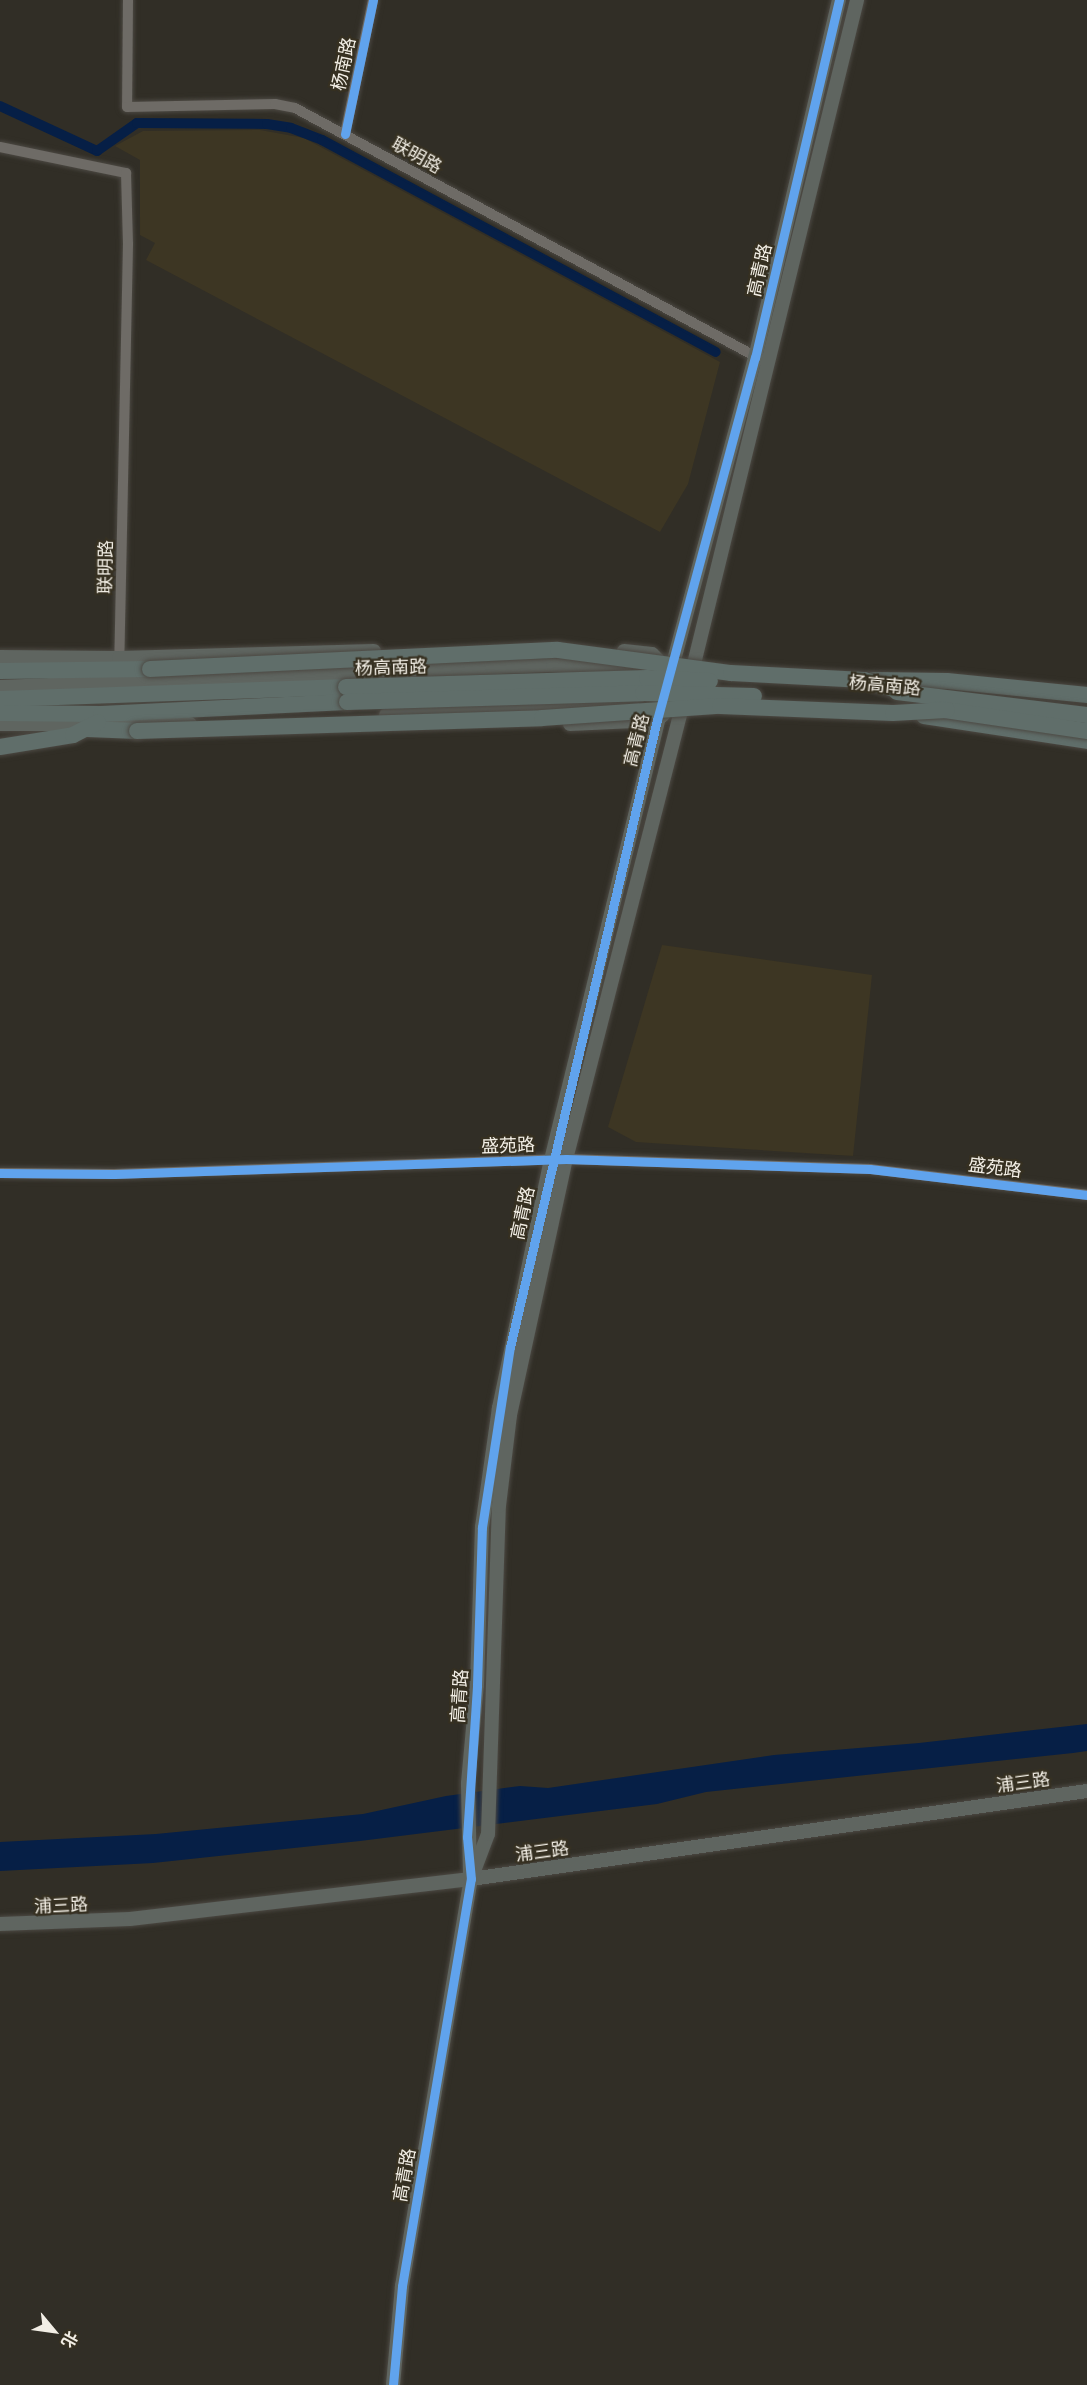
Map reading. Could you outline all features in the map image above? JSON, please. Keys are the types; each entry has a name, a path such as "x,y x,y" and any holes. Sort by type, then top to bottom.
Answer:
{"highway":[{"name":"杨高南路","path":"65,678 88,670 558,650 731,673 864,680 907,693"},
{"path":"2,692 65,678"},
{"name":"杨高南路","path":"2,692 146,712 346,694 647,678 907,693 1087,713"},
{"path":"864,680 947,681 1087,695"},
{"name":"杨高南路","path":"2,692 99,690 346,694 664,693 857,701 947,710 1087,733"},
{"name":"杨高南路","path":"86,728 137,731 542,718 720,706 893,713 947,710"},
{"path":"893,713 1087,741"},
{"path":"0,747 86,728"}],"main road":[{"name":"高青路","path":"393,2385 402,2286 471,1879 488,1834 501,1481 530,1316 566,1159 697,653 839,0"},
{"name":"高青路","path":"471,1879 466,1837 468,1783 477,1685 482,1527 510,1347 551,1160 657,720 761,360 857,0"},
{"name":"杨高南路","path":"38,657 119,658 564,644 652,654 671,673"},
{"path":"697,653 700,668 717,676"},
{"name":"杨高南路","path":"38,657 88,670"},
{"path":"2,692 38,657"},
{"name":"杨高南路","path":"65,678 99,690 553,665 690,676 805,681"},
{"name":"杨高南路","path":"690,676 805,681 934,691 1087,713"},
{"path":"662,703 690,676"},
{"path":"657,720 678,689 690,676"},
{"name":"杨高南路","path":"2,692 86,728 170,721"},
{"name":"杨高南路","path":"685,695 929,711 1087,733"},
{"path":"186,724 222,736 657,720 685,695"},
{"name":"杨高南路","path":"146,712 186,724 662,703"},
{"name":"浦三路","path":"0,1924 130,1919 471,1879 1087,1791"}],"street":[{"name":"联明路","path":"128,0 127,107 276,104 306,113 761,360"},
{"name":"杨南路","path":"345,134 373,0"},
{"name":"联明路","path":"0,147 126,174 128,184 119,658"},
{"name":"盛苑路","path":"0,1173 114,1174 566,1159 870,1169 1087,1195"}],"shaded area":[{"path":"260,130 304,138 720,362 688,484 660,532 146,260 155,243 140,235 140,160 115,146 143,131"},
{"path":"662,945 872,975 853,1156 636,1142 608,1127"}],"water":[{"path":"1087,1724 1087,1751 1073,1753 706,1792 657,1804 360,1841 153,1863 0,1871 0,1842 156,1834 363,1814 446,1796 520,1786 548,1788 774,1755 919,1743"}],"waterway":[{"path":"0,106 97,151 137,123 267,124 291,128 322,140 716,352"}],"cycle path":[{"path":"345,134 373,0"},
{"path":"393,2385 402,2286 471,1879 467,1837 477,1685 482,1527 510,1347 657,720 755,358 839,0"},
{"path":"0,1173 114,1174 566,1159 870,1169 1087,1195"}]}
